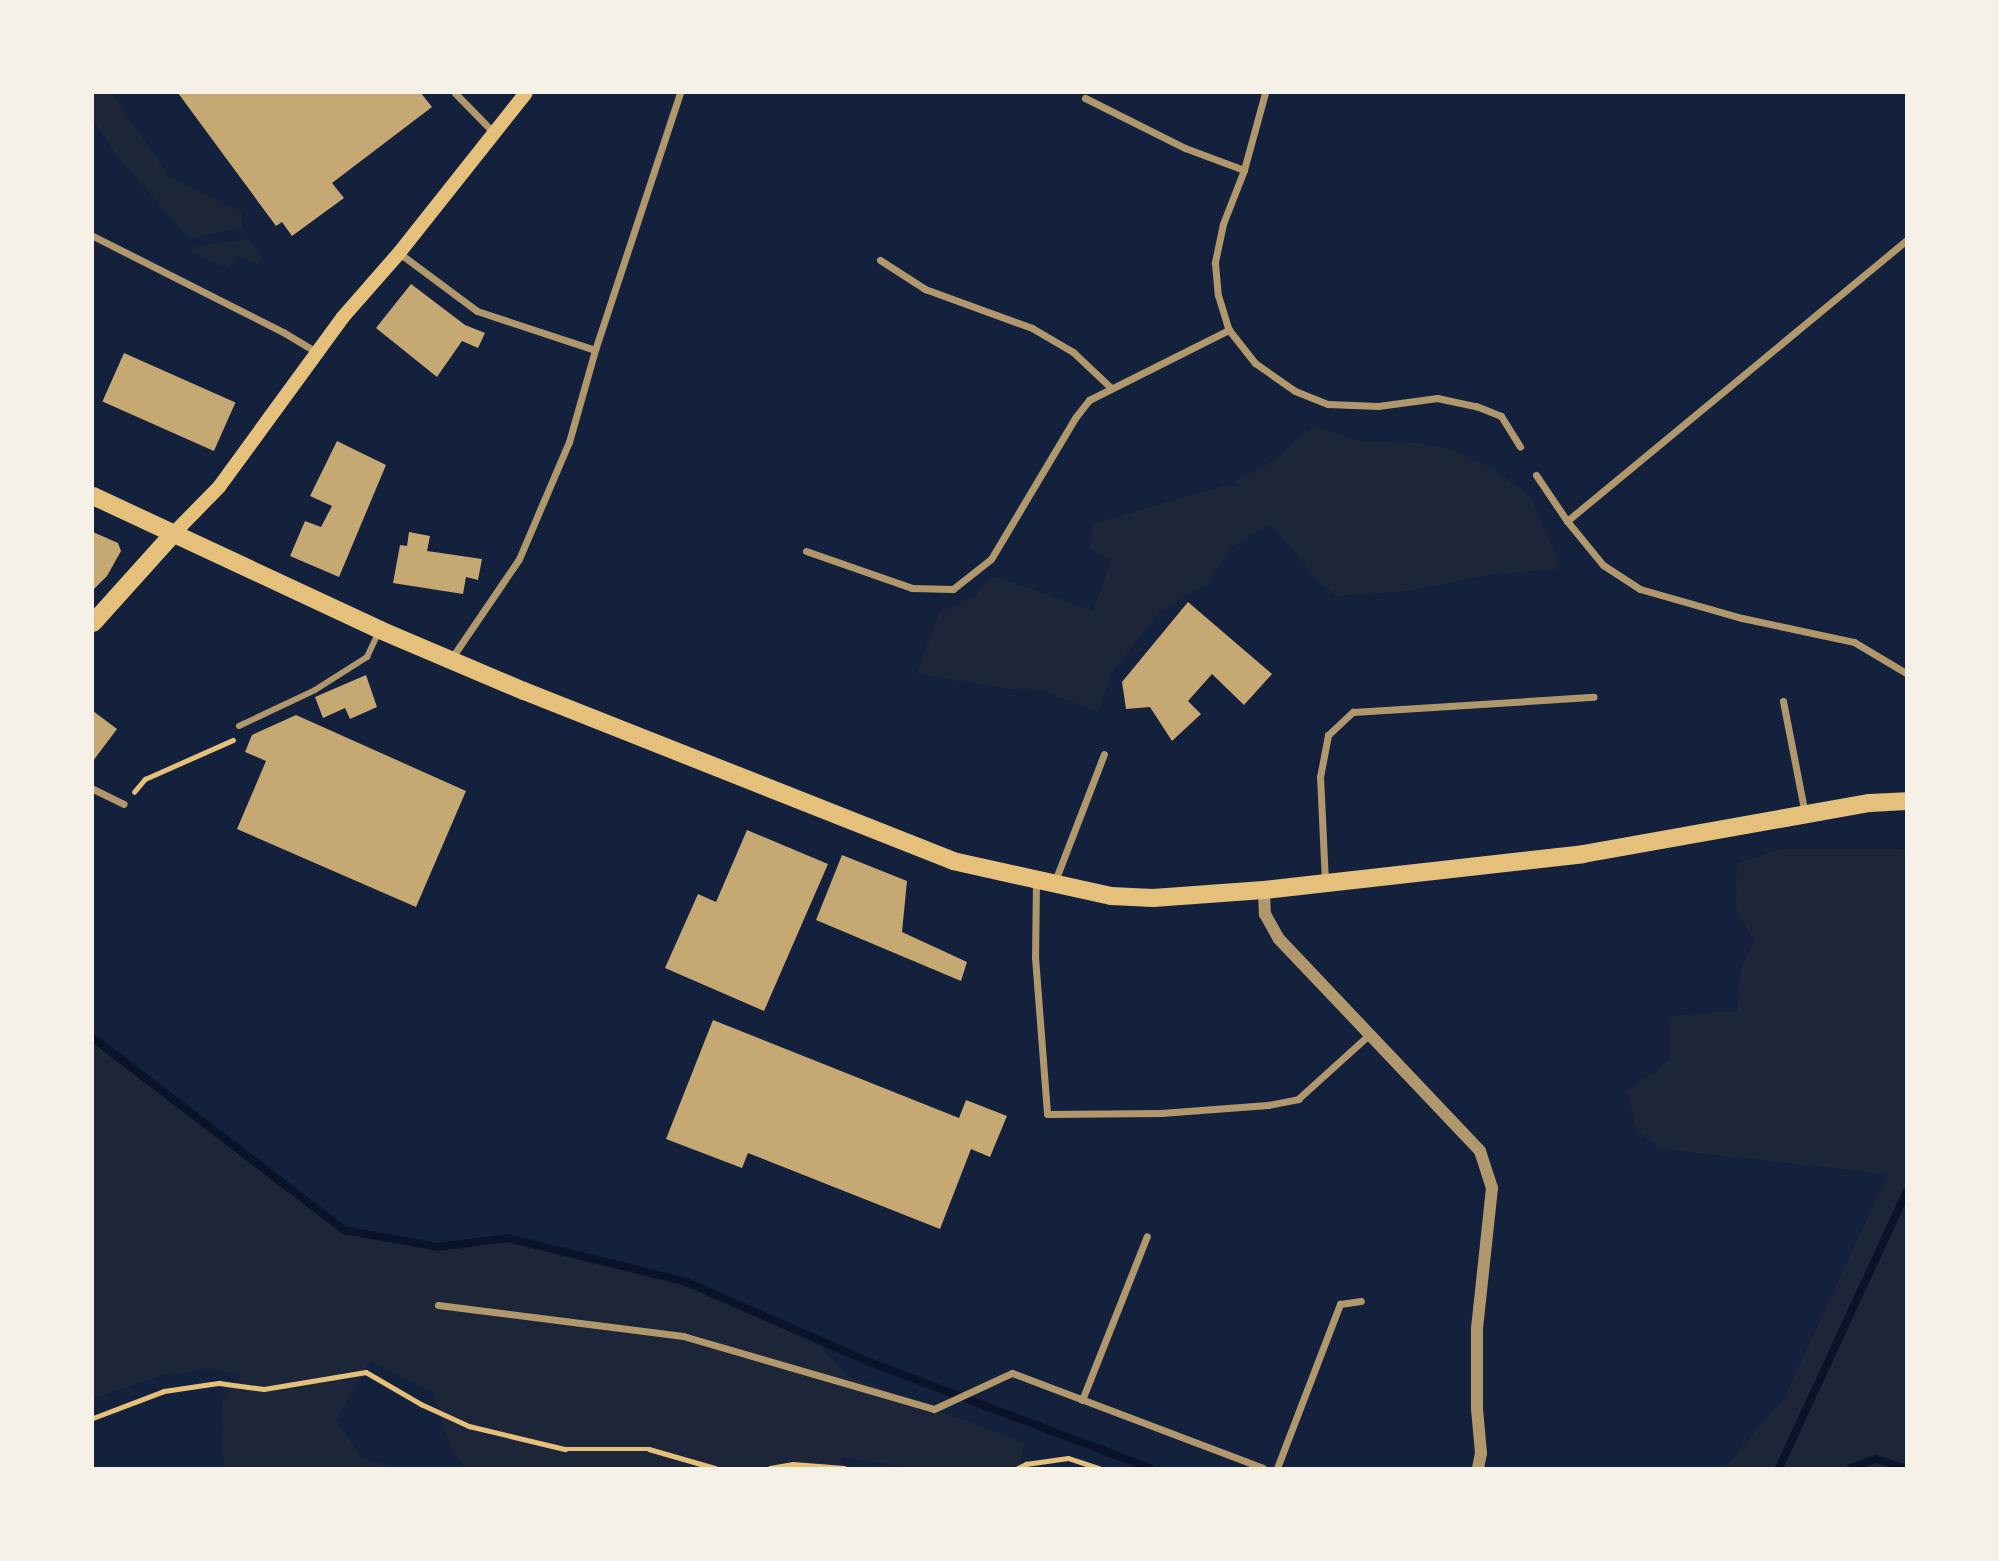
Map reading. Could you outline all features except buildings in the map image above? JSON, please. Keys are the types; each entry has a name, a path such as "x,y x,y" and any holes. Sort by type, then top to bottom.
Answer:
{"main road":[{"path":"93,623 219,487 316,352 399,253 526,93"},
{"path":"93,496 380,630 953,861 1111,895 1153,898 1264,890 1583,854 1870,803 1906,801"}],"street":[{"path":"455,93 493,132"},
{"path":"450,659 519,559 569,442 595,350 680,93"},
{"path":"1265,93 1244,170 1223,224 1215,263 1218,295 1229,330 1255,363 1295,391 1328,404 1378,406 1437,398 1476,406 1501,416 1520,446"},
{"path":"1085,98 1185,148 1244,170"},
{"path":"93,236 283,332 316,352"},
{"path":"1567,521 1906,241"},
{"path":"399,253 477,311 595,350"},
{"path":"880,260 925,289 1032,328 1073,352 1110,387"},
{"path":"806,551 912,588 953,589 990,559 1075,418 1089,400 1110,387 1229,330"},
{"path":"1536,475 1567,521 1603,565 1640,589 1742,618 1854,642 1906,673"},
{"path":"239,726 315,690 367,657 380,630"},
{"path":"1325,883 1320,777 1328,735 1353,712 1594,697"},
{"path":"1783,701 1805,815"},
{"path":"1104,754 1045,882 1035,957 1047,1114 1161,1113 1268,1105 1298,1099 1370,1033"},
{"path":"93,789 124,804"},
{"path":"1264,890 1265,914 1279,939 1480,1151 1492,1188 1476,1328 1477,1409 1481,1453 1478,1468"},
{"path":"1082,1400 1147,1236"},
{"path":"1277,1468 1340,1304 1361,1301"},
{"path":"438,1305 683,1336 934,1409 1012,1373 1263,1468"}],"path":[{"path":"124,804 145,779 243,735"},
{"path":"93,1418 164,1391 219,1383 264,1389 366,1372 421,1405 469,1426 565,1449 649,1449 715,1468"},
{"path":"1018,1468 1026,1464 1068,1458 1099,1468"},
{"path":"770,1468 793,1464 844,1468"}],"shaded area":[{"path":"93,93 111,93 170,177 241,211 243,228 189,238 118,157 93,120"},
{"path":"248,239 261,257 258,264 236,255 229,269 193,253 191,247"},
{"path":"1314,426 1358,441 1418,443 1453,450 1494,469 1531,498 1561,569 1492,574 1408,591 1337,596 1320,583 1271,524 1231,547 1208,583 1160,611 1111,673 1098,712 1041,690 1009,689 917,674 939,613 976,595 994,576 1093,611 1111,561 1089,547 1093,524 1226,485 1240,488 1235,481 1269,464"},
{"path":"1781,849 1902,849 1906,852 1906,1468 1724,1468 1784,1399 1888,1174 1661,1149 1637,1131 1627,1092 1670,1060 1671,1016 1737,1011 1741,969 1754,941 1736,908 1737,864"},
{"path":"93,1038 279,1186 344,1230 438,1247 507,1238 684,1281 814,1338 846,1375 1024,1443 1019,1468 913,1468 842,1457 840,1468 465,1468 450,1446 433,1392 370,1361 336,1420 362,1458 396,1468 224,1468 222,1400 242,1375 210,1369 162,1375 93,1398"}],"waterway":[{"path":"93,1038 344,1230 438,1247 507,1238 684,1281 872,1363 1150,1468"},
{"path":"1779,1468 1906,1193"},
{"path":"1851,1468 1876,1459 1903,1468"}]}
